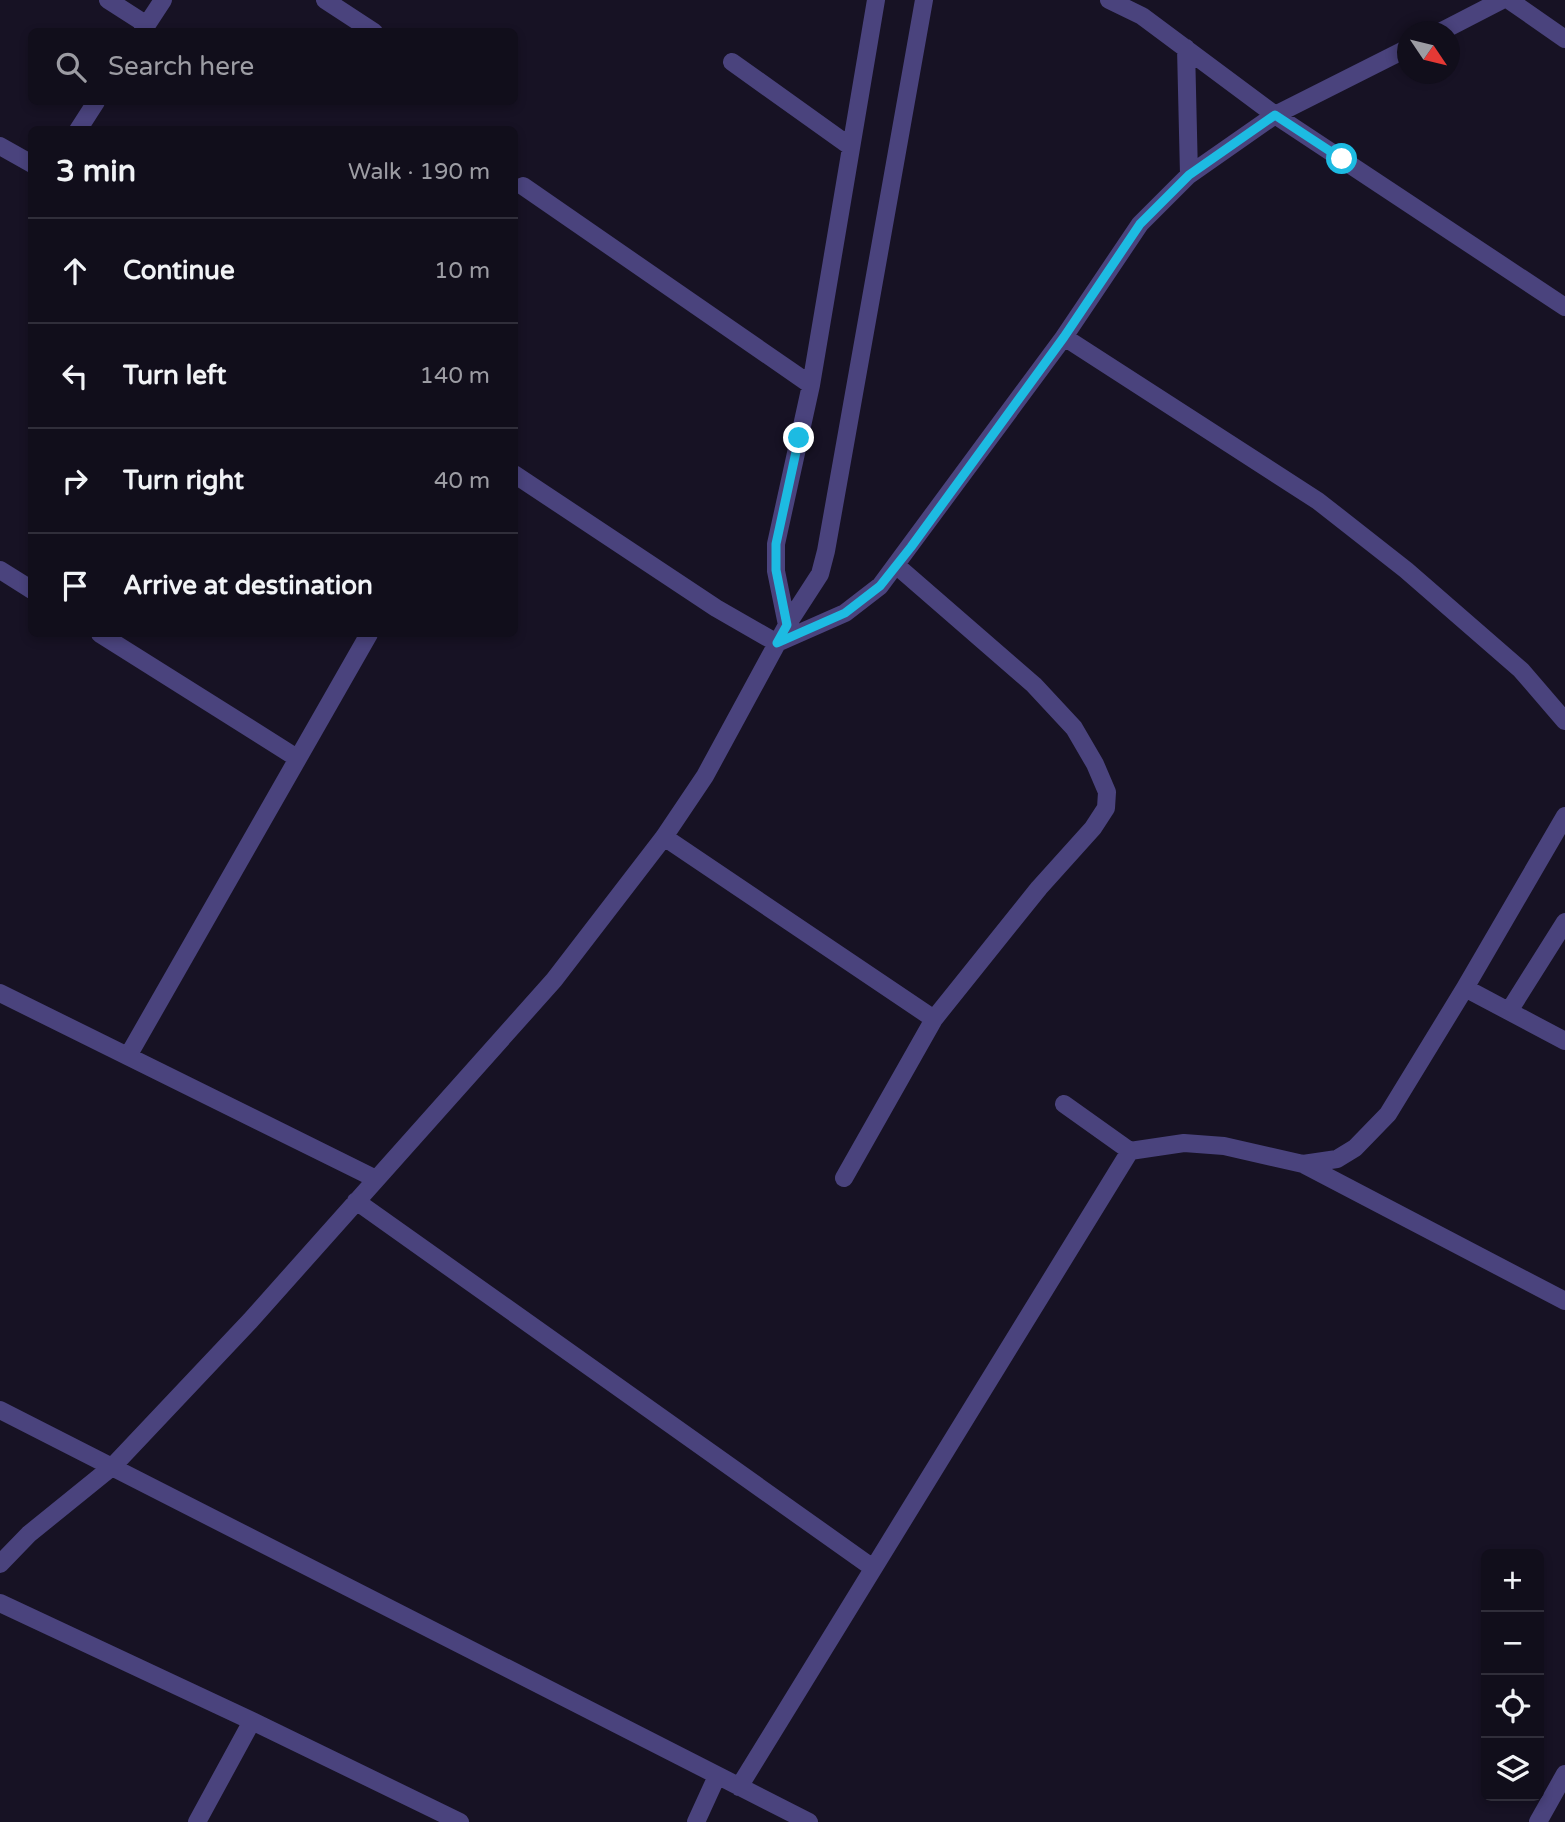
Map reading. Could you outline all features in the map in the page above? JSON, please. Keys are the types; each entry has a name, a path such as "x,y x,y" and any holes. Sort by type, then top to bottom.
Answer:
{"street":[{"path":"108,0 145,28 163,0"},
{"path":"326,0 367,28"},
{"path":"787,625 776,570 776,544 811,385 876,0"},
{"path":"0,1564 29,1534 113,1466 250,1321 554,980 664,837 705,776 787,625 820,574 924,0"},
{"path":"1109,0 1142,16 1275,115 1565,307"},
{"path":"1460,22 1502,0"},
{"path":"1509,0 1565,39"},
{"path":"1186,48 1189,175"},
{"path":"777,643 845,613 880,586 1064,337 1140,224 1189,175 1275,115 1397,54"},
{"path":"732,62 851,146"},
{"path":"81,126 94,105"},
{"path":"0,146 28,162"},
{"path":"523,186 811,385"},
{"path":"1064,337 1318,501 1406,570 1521,670 1565,720"},
{"path":"518,477 716,608 777,643"},
{"path":"844,1178 934,1019 1039,888 1093,828 1106,808 1107,792 1095,764 1074,728 1034,685 897,566"},
{"path":"0,570 28,588"},
{"path":"105,637 298,758"},
{"path":"128,1056 367,637"},
{"path":"1303,1164 1337,1159 1355,1147 1388,1114 1565,816"},
{"path":"664,837 934,1019"},
{"path":"1509,1011 1565,922"},
{"path":"1465,988 1565,1041"},
{"path":"0,993 376,1179"},
{"path":"1064,1104 1130,1151 1184,1143 1224,1146 1303,1164 1565,1301"},
{"path":"739,1787 1130,1151"},
{"path":"356,1201 873,1568"},
{"path":"0,1410 809,1822"},
{"path":"0,1603 252,1721 449,1820"},
{"path":"197,1822 252,1721"},
{"path":"1538,1822 1565,1774"},
{"path":"696,1822 717,1776"}],"route":[{"path":"799,438 776,544 776,570 787,625 777,643 845,613 880,586 1064,337 1140,224 1189,175 1275,115 1342,159"}]}
